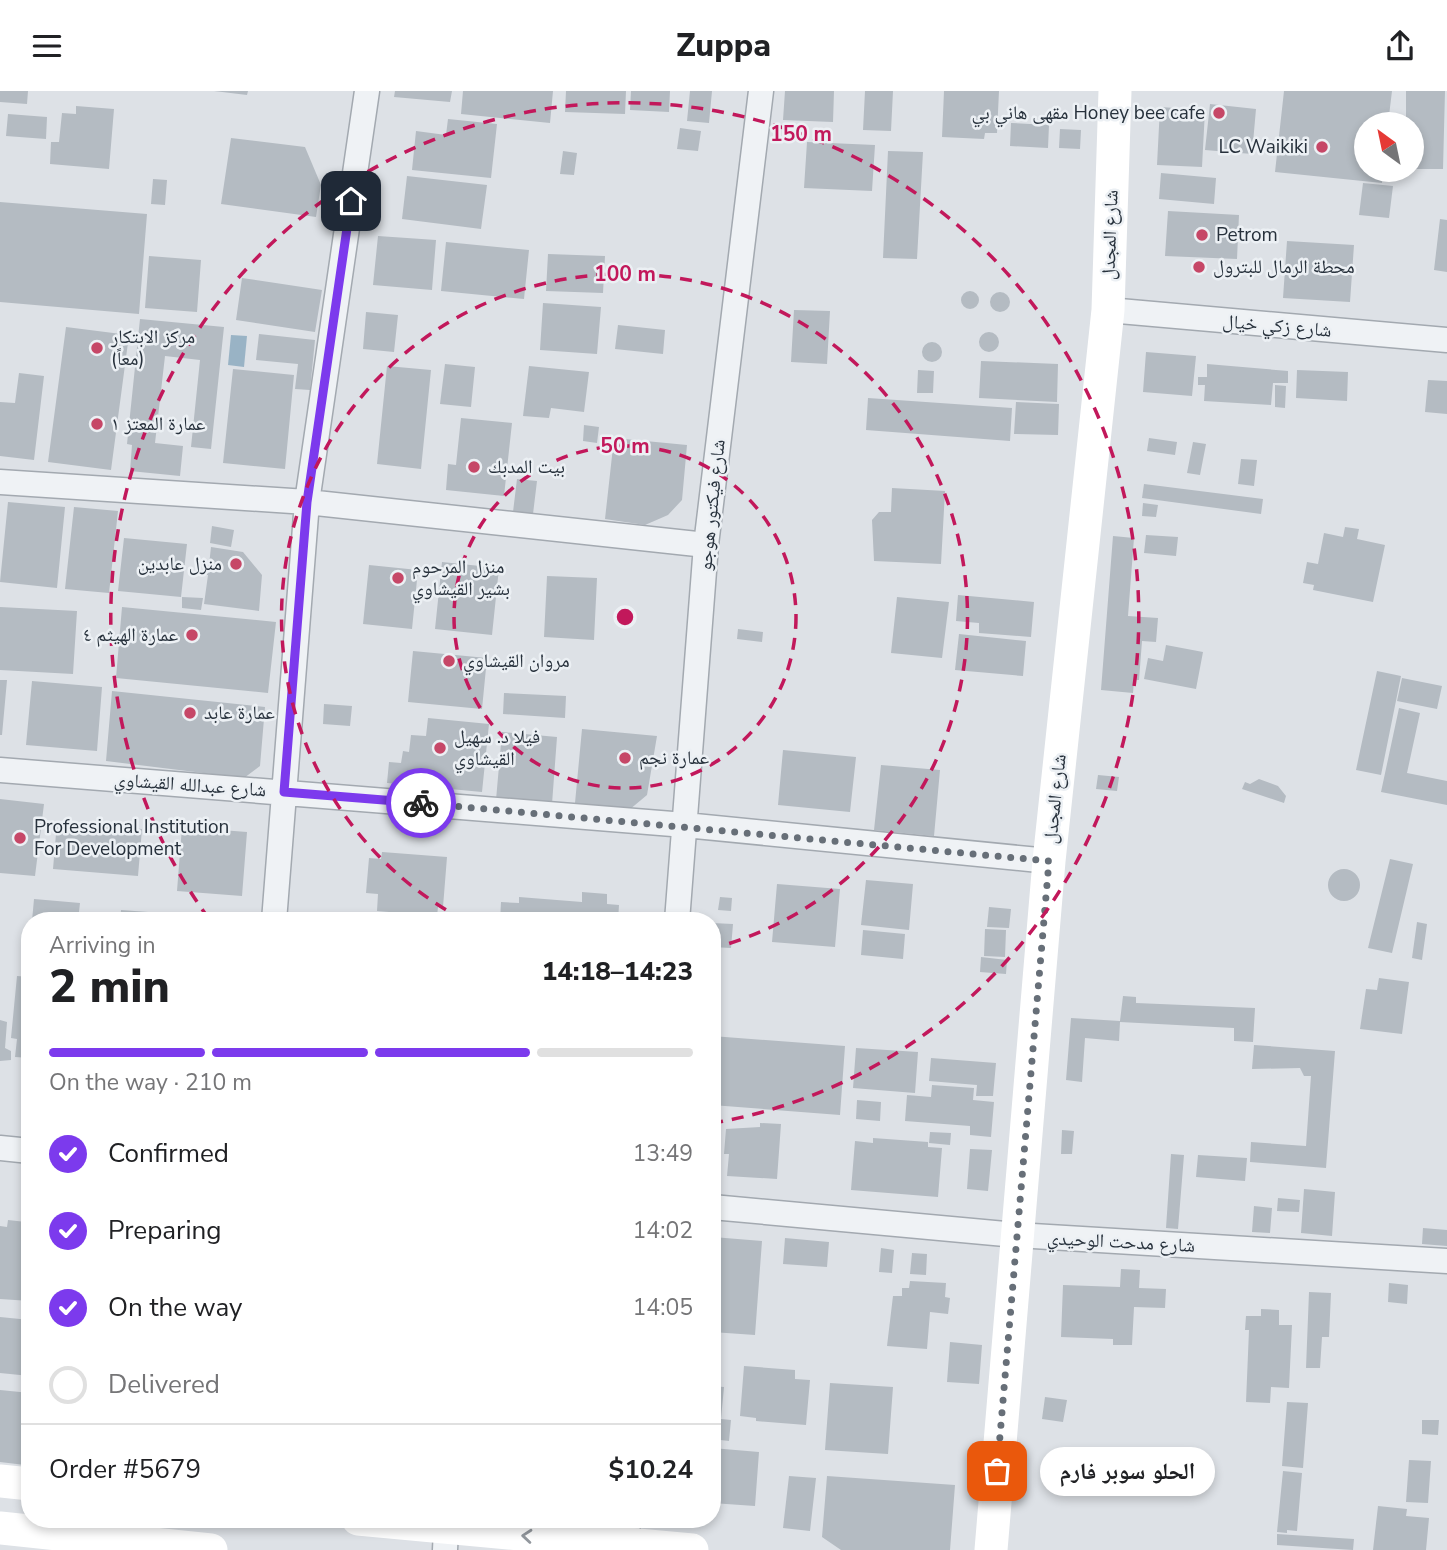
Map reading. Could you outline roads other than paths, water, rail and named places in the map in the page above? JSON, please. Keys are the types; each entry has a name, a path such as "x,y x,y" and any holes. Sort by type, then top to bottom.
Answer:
{"main road":[{"name":"شارع المجدل","path":"991,1550 1049,861 1108,310 1115,91"},
{"path":"0,1481 21,1483"},
{"path":"0,1528 211,1550"},
{"path":"398,1528 446,1539 627,1538 692,1550"}],"street":[{"path":"275,912 307,502 368,91"},
{"name":"شارع فيكتور هوجو","path":"678,912 706,545 761,91"},
{"name":"شارع زكي خيال","path":"1108,310 1447,340"},
{"path":"0,482 307,502 706,545"},
{"name":"شارع عبدالله القيشاوي","path":"0,770 685,825 1049,861"},
{"path":"0,1148 21,1150"},
{"name":"شارع مدحت الوحيدي","path":"721,1208 1016,1235 1447,1261"}],"water":[{"path":"231,335 247,336 244,367 228,365"}],"place":[{"name":"مقهى هاني بي Honey bee cafe","path":"1219,113"},
{"name":"LC Waikiki","path":"1322,147"},
{"name":"Petrom","path":"1202,235"},
{"name":"محطة الرمال للبترول","path":"1199,267"},
{"name":"مركز الابتكار (معاً)","path":"97,348"},
{"name":"عمارة المعتز ١","path":"97,424"},
{"name":"بيت المدبك","path":"474,467"},
{"name":"منزل عابدين","path":"236,564"},
{"name":"منزل المرحوم بشير القيشاوي","path":"398,578"},
{"name":"عمارة الهيثم ٤","path":"192,635"},
{"name":"مروان القيشاوي","path":"449,661"},
{"name":"عمارة عابد","path":"190,713"},
{"name":"فيلا د. سهيل القيشاوي","path":"440,748"},
{"name":"عمارة نجم","path":"625,758"},
{"name":"Professional Institution For Development","path":"20,838"},
{"name":"الحلو سوبر فارم","path":"997,1471"}]}
